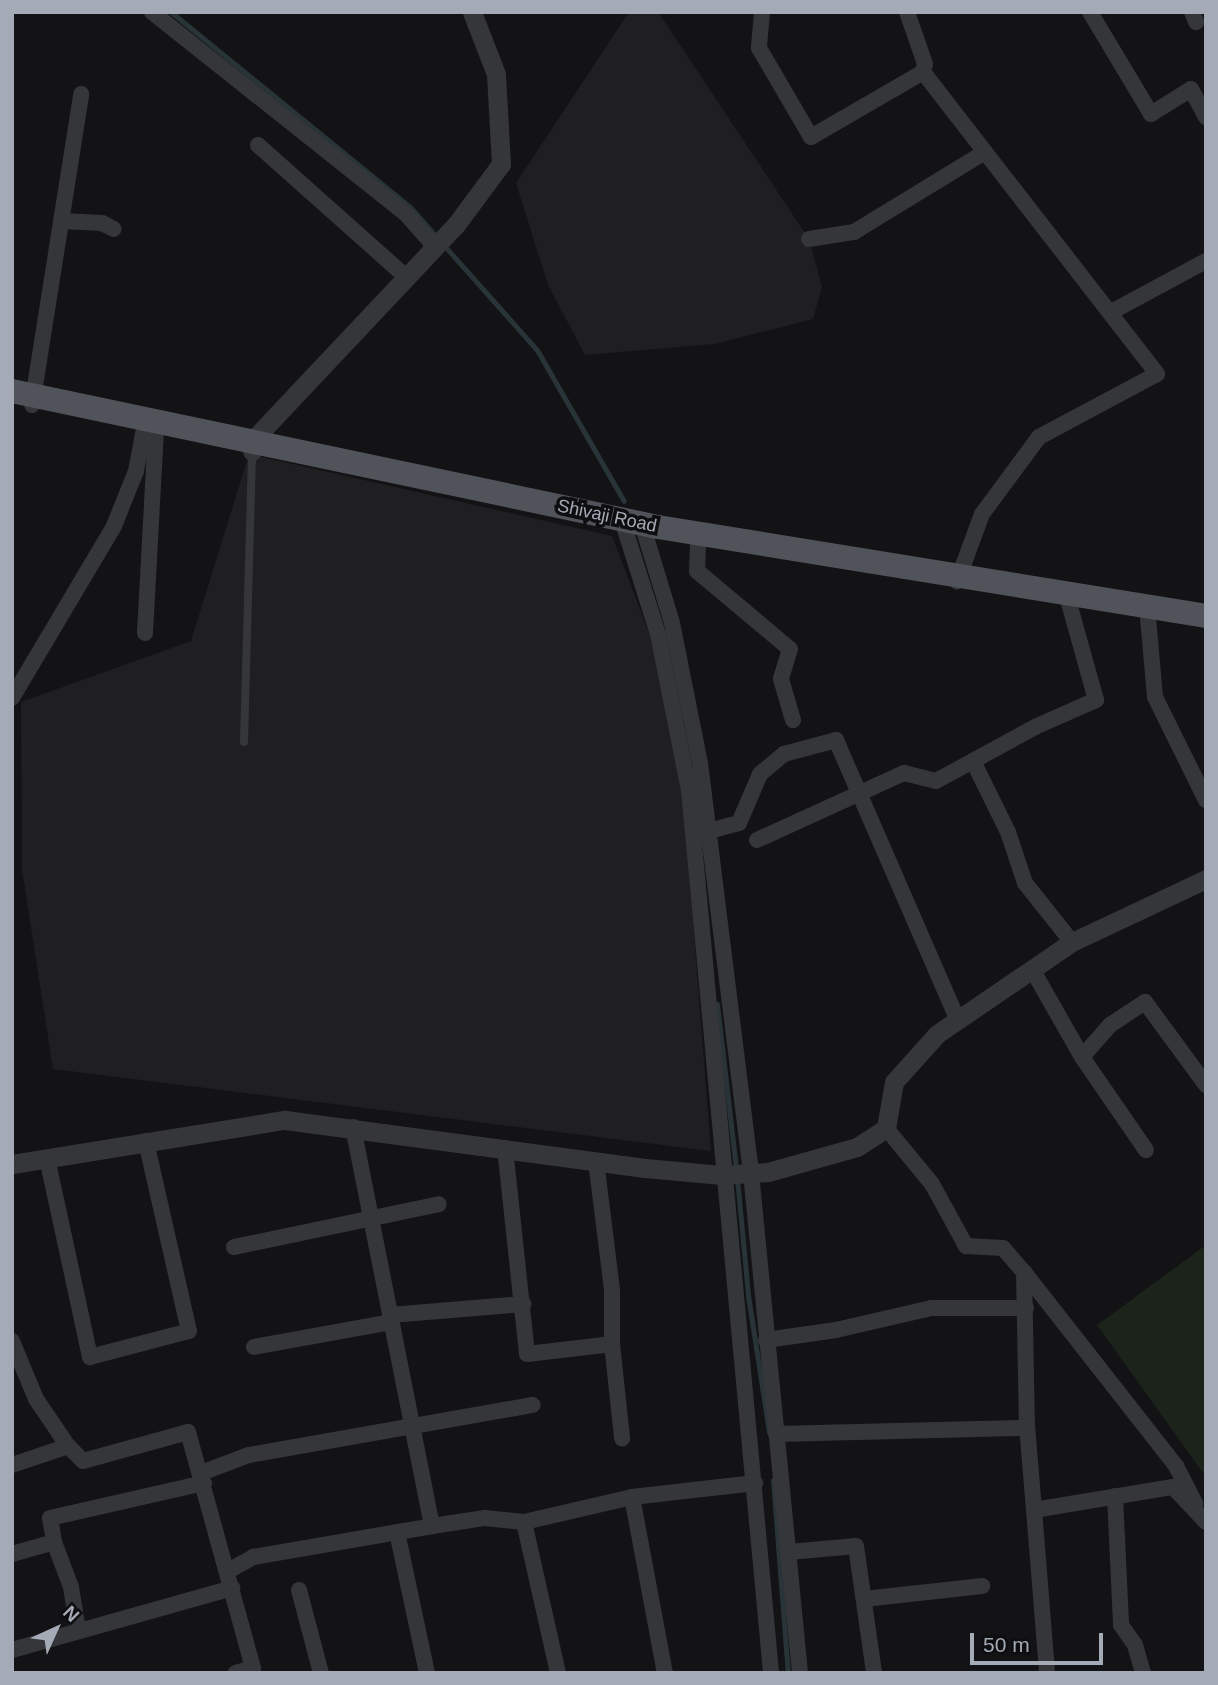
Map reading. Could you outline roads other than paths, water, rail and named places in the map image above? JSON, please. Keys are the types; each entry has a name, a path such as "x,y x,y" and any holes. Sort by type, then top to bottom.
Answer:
{"main road":[{"name":"Shivaji Road","path":"22,400 634,527 1070,598 1206,616"},
{"path":"634,527 698,542 958,579"},
{"path":"1070,598 1206,628"}],"street":[{"path":"152,12 406,215 436,246"},
{"path":"252,446 406,276 455,226 501,164 496,74 472,12"},
{"path":"762,12 759,48 811,137 923,72"},
{"path":"907,12 923,72 1113,312 1157,374 1039,437 982,514 958,579"},
{"path":"1090,12 1150,114 1191,89 1206,117"},
{"path":"22,400 61,221 81,94"},
{"path":"258,145 406,276"},
{"path":"809,239 854,232 985,152"},
{"path":"61,221 102,223 114,229"},
{"path":"1113,312 1206,261"},
{"path":"145,633 149,427"},
{"path":"12,698 114,526 149,427"},
{"path":"634,527 686,684 709,831 750,1173 800,1673"},
{"path":"634,527 689,790 771,1673"},
{"path":"698,542 698,571 790,649 781,679 793,720"},
{"path":"757,840 904,773 936,781 1096,700 1070,598"},
{"path":"1148,617 1155,697 1206,800"},
{"path":"709,831 739,824 761,774 784,754 836,740 857,795 958,1020"},
{"path":"973,761 1007,832 1025,883 1072,942"},
{"path":"12,1164 285,1120 596,1161 725,1174 750,1173 858,1147 886,1128 894,1083 937,1034 1072,942 1206,879"},
{"path":"1032,969 1082,1058 1146,1150"},
{"path":"1082,1058 1110,1025 1145,1002 1206,1085"},
{"path":"353,1127 369,1219 432,1526"},
{"path":"886,1128 932,1184 966,1246 1003,1248 1024,1272 1176,1466 1206,1520"},
{"path":"47,1158 90,1357 189,1331 146,1141"},
{"path":"505,1148 524,1304 527,1354 612,1344"},
{"path":"596,1161 611,1290 612,1344 622,1438"},
{"path":"234,1247 439,1204"},
{"path":"1024,1272 1027,1428 1047,1673"},
{"path":"254,1347 391,1318 524,1304"},
{"path":"766,1340 836,1330 931,1308 1026,1308"},
{"path":"12,1341 36,1399 68,1446 83,1461 188,1432 228,1571 253,1671 236,1673"},
{"path":"78,1630 71,1587 54,1542 50,1518 202,1478 249,1455 413,1423 533,1405"},
{"path":"776,1434 1027,1428"},
{"path":"12,1465 68,1446"},
{"path":"228,1571 253,1557 432,1526 485,1518 524,1522 632,1497 755,1483"},
{"path":"1034,1510 1172,1487 1206,1520"},
{"path":"1115,1496 1121,1625 1135,1645 1143,1673"},
{"path":"632,1497 665,1673"},
{"path":"524,1522 558,1673"},
{"path":"397,1532 428,1673"},
{"path":"12,1554 54,1542"},
{"path":"789,1552 856,1546 874,1673"},
{"path":"864,1599 982,1586"},
{"path":"12,1650 232,1588"},
{"path":"299,1590 321,1673"}],"lane":[{"path":"244,742 252,446"}],"waterway":[{"path":"171,12 410,207 537,350 624,501"},
{"path":"717,1004 736,1168"},
{"path":"737,1178 748,1295 769,1432"},
{"path":"773,1480 788,1673"}]}
